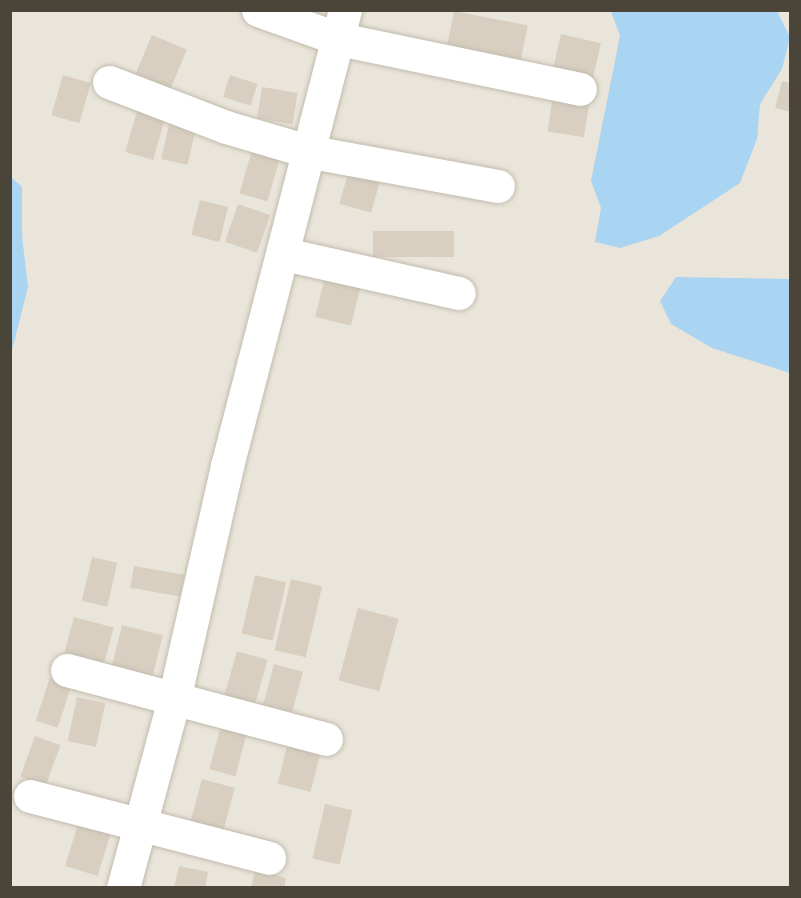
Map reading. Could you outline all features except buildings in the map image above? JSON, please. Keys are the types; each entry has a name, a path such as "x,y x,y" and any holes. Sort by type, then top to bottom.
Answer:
{"street":[{"path":"258,10 342,25 580,89"},
{"path":"123,888 174,700 227,466 311,152 342,25"},
{"path":"109,82 226,128 311,152 498,186"},
{"path":"284,254 459,293"},
{"path":"67,670 326,739"},
{"path":"30,796 269,858"}],"shaded area":[{"path":"11,11 790,11 790,887 11,887"}],"water":[{"path":"611,11 777,11 790,37 782,69 760,104 757,139 740,183 659,236 620,248 595,242 601,208 591,181 620,36"},
{"path":"11,177 22,187 22,236 28,287 11,354"},
{"path":"676,277 790,279 790,373 712,348 671,324 660,301"}]}
